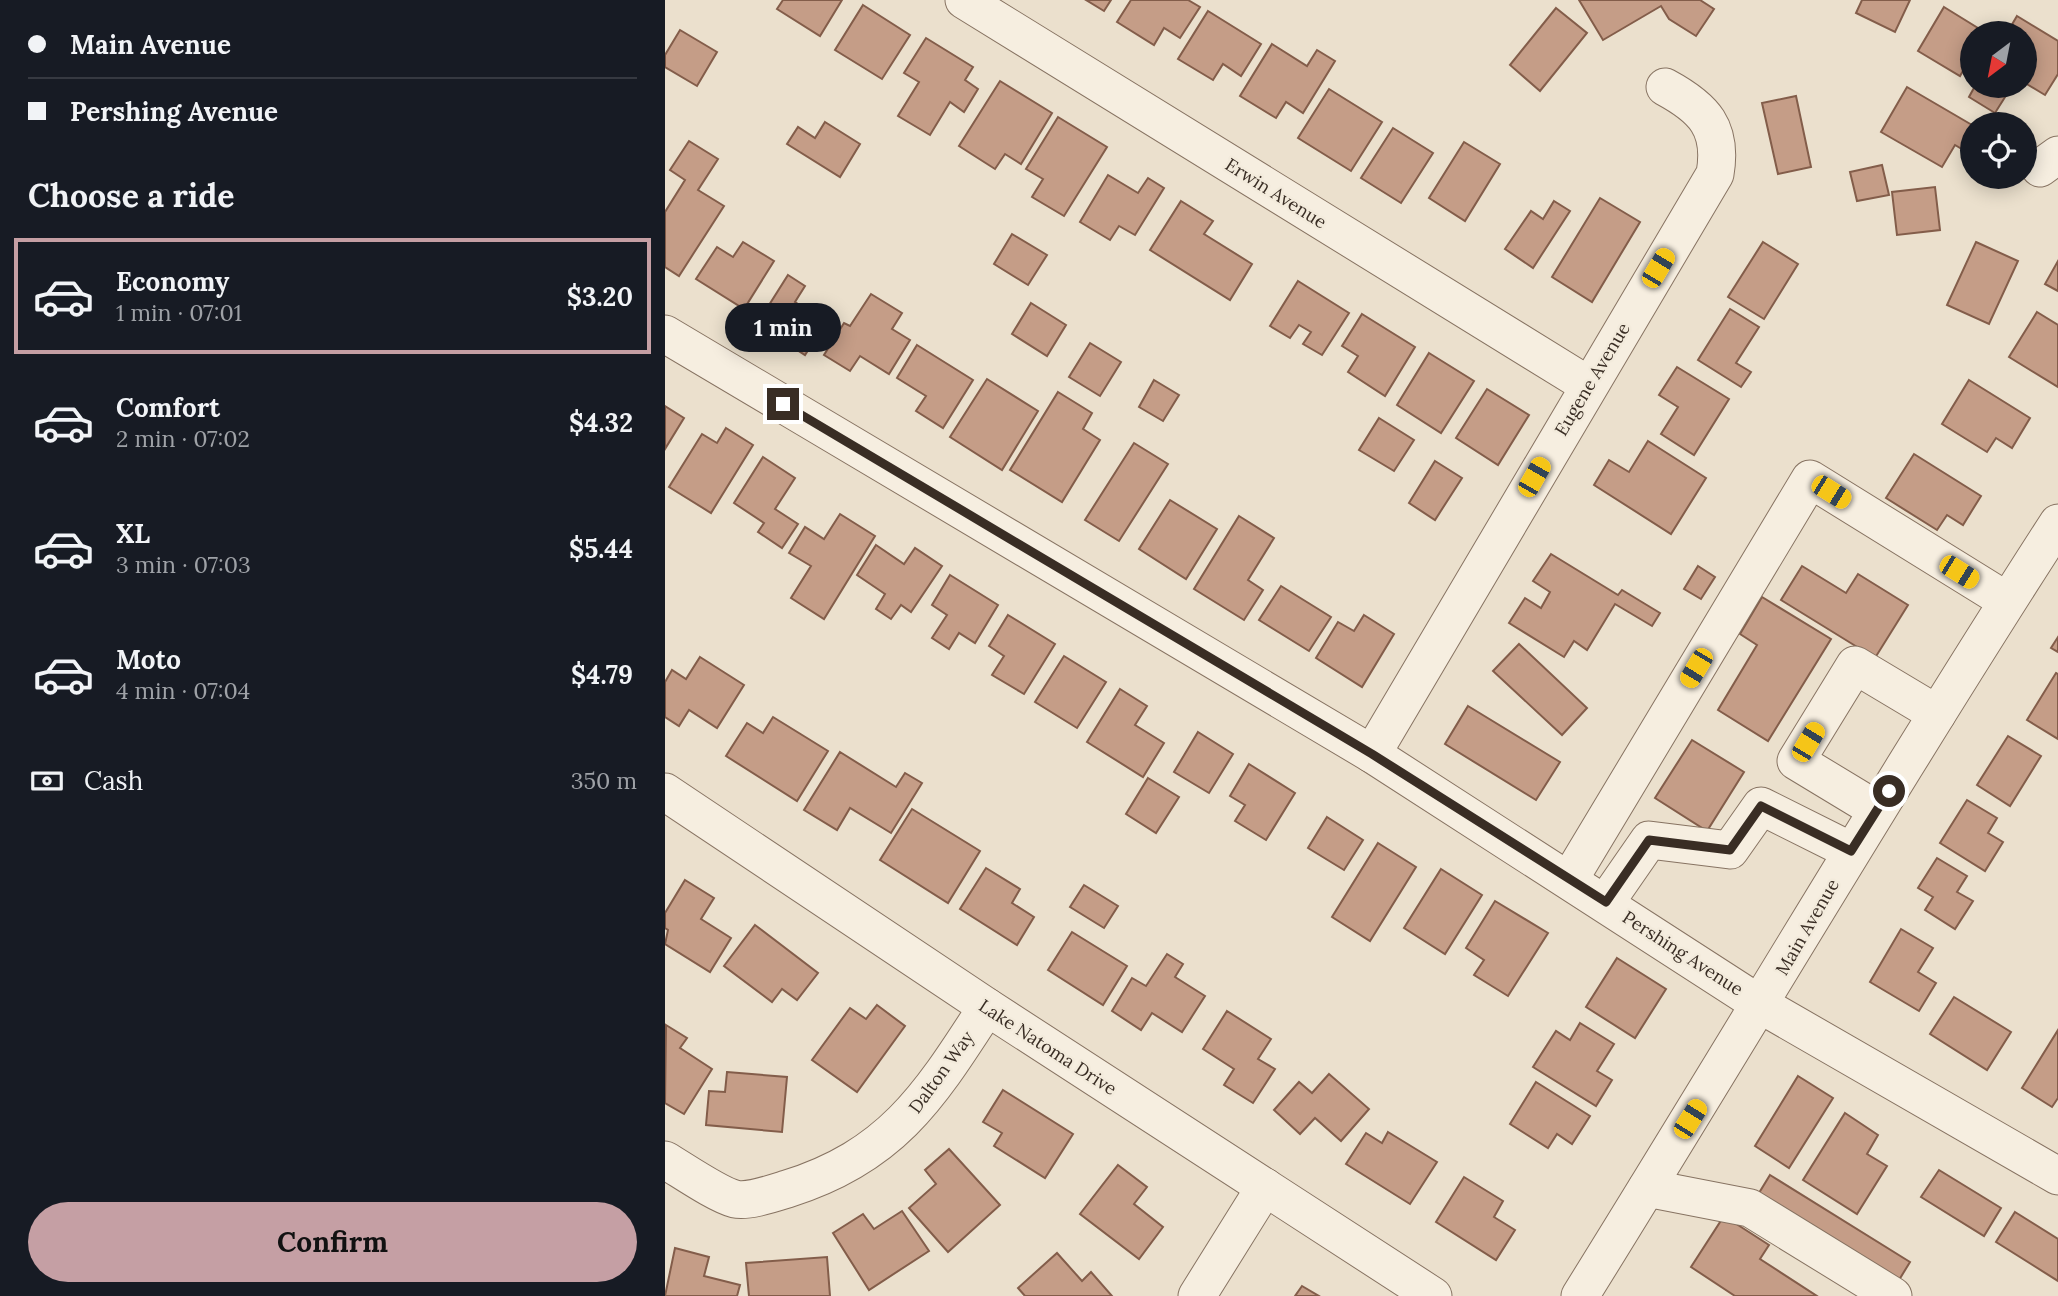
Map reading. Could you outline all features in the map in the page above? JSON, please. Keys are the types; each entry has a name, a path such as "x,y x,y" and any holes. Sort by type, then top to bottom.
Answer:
{"street":[{"name":"Erwin Avenue","path":"964,0 1588,385"},
{"name":"Eugene Avenue","path":"1372,754 1715,174 1718,153 1716,135 1707,119 1683,97 1665,87"},
{"name":"Pershing Avenue","path":"665,334 1372,754 1606,902 1761,1005 2058,1176"},
{"path":"1569,880 1810,479 2007,601"},
{"name":"Main Avenue","path":"1580,1296 1761,1005 1851,851 2058,523"},
{"path":"1877,810 1796,761 1855,665 1937,714"},
{"name":"Lake Natoma Drive","path":"665,793 987,1007 1433,1296"},
{"path":"1606,902 1649,840 1730,850 1761,806 1851,851"},
{"name":"Dalton Way","path":"665,1160 736,1199 788,1189 846,1166 905,1121 930,1093 987,1007"},
{"path":"1197,1296 1265,1186"},
{"path":"1647,1188 1750,1208 1893,1296"}],"building":[{"path":"783,0 842,0 820,36 777,9"},
{"path":"1086,0 1111,0 1104,11"},
{"path":"1131,0 1188,0 1200,7 1180,38 1164,28 1154,45 1117,22"},
{"path":"1579,0 1700,0 1714,9 1696,36 1669,19 1661,6 1603,40"},
{"path":"1862,0 1910,0 1895,32 1856,13"},
{"path":"863,5 910,35 882,79 835,50"},
{"path":"1944,7 1967,21 1960,21 1960,76 1918,51"},
{"path":"1556,8 1587,33 1540,91 1510,65"},
{"path":"1208,11 1261,44 1241,76 1223,64 1213,80 1178,59"},
{"path":"2037,28 2058,41 2058,74 2045,95 2037,90"},
{"path":"680,30 717,52 697,86 665,67 665,55"},
{"path":"926,38 973,67 965,80 978,89 964,112 950,102 930,135 898,116 919,82 904,73"},
{"path":"1272,44 1307,66 1317,50 1335,61 1303,113 1286,102 1276,118 1240,96"},
{"path":"1000,81 1052,113 1021,164 1005,154 995,169 959,146"},
{"path":"1907,87 1960,118 1960,148 1955,145 1942,167 1881,132"},
{"path":"1329,89 1382,122 1351,171 1298,138"},
{"path":"1796,96 1811,167 1778,174 1762,103"},
{"path":"1971,98 2004,98 1993,112"},
{"path":"1058,117 1107,147 1064,216 1032,197 1043,179 1026,169"},
{"path":"825,122 860,144 840,177 787,144 798,127 815,138"},
{"path":"1393,128 1433,153 1401,203 1361,178"},
{"path":"689,141 718,159 698,190 724,206 679,276 665,267 665,212 685,180 670,170"},
{"path":"1464,142 1500,164 1465,221 1429,198"},
{"path":"1882,165 1889,195 1857,201 1850,172"},
{"path":"1108,175 1138,193 1148,178 1164,188 1135,235 1119,226 1110,240 1080,222"},
{"path":"1935,187 1940,230 1897,235 1892,192"},
{"path":"1600,198 1640,222 1592,302 1552,277"},
{"path":"1181,201 1213,221 1204,234 1252,264 1230,300 1150,250"},
{"path":"1554,201 1570,211 1533,268 1505,249 1531,211 1543,219"},
{"path":"1012,234 1047,255 1028,285 994,264"},
{"path":"743,242 774,261 744,309 696,279 717,247 733,257"},
{"path":"1763,242 1798,264 1764,319 1728,297"},
{"path":"1976,242 2018,261 1989,324 1947,305"},
{"path":"2058,261 2058,291 2045,284"},
{"path":"788,275 805,286 795,302 826,322 805,355 757,324"},
{"path":"1298,281 1349,313 1322,355 1303,344 1311,332 1299,325 1290,338 1270,326"},
{"path":"871,294 902,313 892,329 910,340 889,374 860,356 850,371 824,355 844,323 850,326"},
{"path":"1031,303 1066,325 1047,356 1012,334"},
{"path":"1730,309 1759,327 1736,363 1751,372 1741,387 1698,360"},
{"path":"2037,312 2058,325 2058,387 2009,357"},
{"path":"1362,314 1415,347 1385,396 1348,372 1358,356 1342,346"},
{"path":"1090,343 1121,362 1100,396 1069,377"},
{"path":"917,345 973,380 943,428 916,411 926,396 897,378"},
{"path":"1429,353 1474,381 1441,433 1397,405"},
{"path":"1677,367 1729,399 1694,455 1661,434 1678,407 1659,395"},
{"path":"987,379 1038,411 1002,470 950,437"},
{"path":"1154,380 1179,395 1163,421 1139,407"},
{"path":"1969,380 2030,418 2012,448 1996,438 1987,452 1942,424"},
{"path":"1487,389 1529,415 1498,465 1456,438"},
{"path":"1058,392 1092,413 1083,429 1100,440 1062,502 1010,470"},
{"path":"665,406 684,418 665,449"},
{"path":"1379,418 1414,440 1394,471 1359,450"},
{"path":"726,428 753,445 711,513 669,487 702,434 717,443"},
{"path":"1648,441 1706,478 1671,534 1594,485 1609,460 1629,472"},
{"path":"1134,443 1168,464 1119,541 1085,520"},
{"path":"1914,454 1981,496 1963,525 1947,515 1937,530 1886,498"},
{"path":"763,457 795,478 775,509 798,524 782,548 758,532 764,523 734,503"},
{"path":"1435,461 1462,478 1435,520 1409,503"},
{"path":"1170,500 1217,529 1186,579 1139,549"},
{"path":"840,514 875,536 824,619 791,598 811,566 789,553 805,527 824,539"},
{"path":"1239,516 1274,538 1248,580 1263,590 1244,620 1194,589"},
{"path":"876,545 904,564 915,548 942,566 911,612 901,605 891,619 876,609 885,594 857,575"},
{"path":"1551,554 1618,595 1622,590 1660,613 1652,626 1615,604 1587,650 1574,641 1564,657 1509,623 1525,598 1541,608 1550,592 1533,581"},
{"path":"1698,566 1715,577 1701,599 1684,589"},
{"path":"1802,566 1846,593 1858,574 1908,605 1875,658 1781,600"},
{"path":"950,575 998,605 975,643 959,633 949,649 932,638 947,615 932,605"},
{"path":"1281,586 1331,617 1309,651 1259,620"},
{"path":"1762,597 1831,639 1768,741 1718,710 1757,645 1740,634"},
{"path":"1008,615 1055,644 1024,694 992,675 1004,656 989,646"},
{"path":"1364,615 1394,634 1362,687 1316,658 1338,622 1354,631"},
{"path":"2058,637 2058,652 2051,648"},
{"path":"1519,644 1587,708 1562,735 1493,671"},
{"path":"1064,656 1106,682 1077,728 1035,702"},
{"path":"700,657 744,685 717,728 689,710 679,726 665,717 665,682 672,670 686,679"},
{"path":"2056,673 2058,674 2058,739 2027,720"},
{"path":"1120,689 1147,706 1135,725 1164,743 1143,777 1087,742"},
{"path":"1468,706 1560,762 1536,800 1445,744"},
{"path":"773,717 828,751 797,801 726,756 747,723 763,733"},
{"path":"1198,732 1233,754 1209,793 1174,772"},
{"path":"2008,736 2041,756 2010,806 1977,785"},
{"path":"1692,740 1744,772 1707,831 1655,798"},
{"path":"840,752 896,787 905,773 922,783 891,833 850,808 837,830 804,810"},
{"path":"1249,764 1295,793 1266,840 1235,821 1245,805 1230,796"},
{"path":"1148,778 1179,797 1156,833 1126,814"},
{"path":"1967,800 1997,818 1988,833 2003,842 1985,871 1940,843"},
{"path":"912,809 980,851 948,903 880,860"},
{"path":"1327,817 1363,840 1344,870 1308,848"},
{"path":"1378,843 1416,867 1370,941 1332,917"},
{"path":"1937,858 1967,876 1957,892 1973,901 1955,929 1925,910 1933,897 1918,888"},
{"path":"986,868 1020,889 1012,903 1034,917 1017,945 960,909"},
{"path":"1441,869 1482,895 1445,954 1404,928"},
{"path":"685,880 714,898 701,919 731,938 710,972 665,944 668,930 665,928 665,913"},
{"path":"1084,885 1118,906 1104,928 1070,907"},
{"path":"1495,901 1548,933 1508,996 1474,975 1484,960 1466,948"},
{"path":"755,925 818,973 797,1000 782,989 772,1002 724,966"},
{"path":"1901,929 1933,948 1918,972 1936,983 1919,1011 1870,982"},
{"path":"1072,932 1127,966 1103,1005 1048,970"},
{"path":"1167,954 1183,964 1175,977 1205,996 1182,1032 1152,1013 1141,1030 1112,1011 1132,978 1146,986"},
{"path":"1617,958 1666,989 1635,1038 1586,1007"},
{"path":"1954,997 2011,1032 1987,1070 1930,1034"},
{"path":"877,1005 905,1026 857,1092 812,1060 850,1008 866,1019"},
{"path":"1227,1011 1271,1039 1258,1059 1275,1069 1253,1103 1224,1085 1234,1069 1203,1049"},
{"path":"1580,1023 1614,1044 1597,1071 1612,1080 1596,1106 1533,1067 1556,1031 1570,1040"},
{"path":"666,1025 687,1038 680,1048 712,1069 684,1114 665,1103"},
{"path":"2058,1030 2058,1098 2052,1107 2022,1088"},
{"path":"727,1072 787,1077 782,1132 706,1125 709,1091 725,1092"},
{"path":"1329,1074 1369,1109 1341,1141 1315,1118 1300,1134 1274,1110 1299,1082 1312,1093"},
{"path":"1798,1076 1833,1098 1789,1168 1755,1146"},
{"path":"1536,1082 1590,1116 1572,1144 1557,1134 1548,1148 1510,1124"},
{"path":"1003,1090 1073,1134 1045,1178 994,1146 1002,1133 983,1122"},
{"path":"1845,1113 1878,1135 1867,1154 1887,1166 1857,1214 1803,1180"},
{"path":"1388,1132 1437,1162 1410,1204 1346,1164 1366,1133 1382,1143"},
{"path":"949,1149 1000,1205 948,1252 909,1208 936,1184 925,1170"},
{"path":"1118,1165 1147,1187 1134,1204 1163,1227 1139,1259 1080,1214"},
{"path":"1939,1170 2001,1208 1984,1236 1921,1197"},
{"path":"1770,1175 1910,1262 1899,1280 1759,1193"},
{"path":"1464,1177 1503,1201 1494,1217 1515,1230 1496,1260 1436,1222"},
{"path":"902,1211 929,1251 869,1290 833,1233 863,1214 874,1229"},
{"path":"2015,1212 2058,1239 2058,1281 1996,1242"},
{"path":"1724,1216 1769,1245 1760,1259 1817,1296 1735,1296 1691,1267"},
{"path":"675,1248 709,1257 704,1276 740,1285 737,1296 665,1296"},
{"path":"1057,1253 1082,1281 1091,1272 1112,1296 1025,1296 1018,1288"},
{"path":"827,1257 830,1296 749,1296 746,1263"},
{"path":"1302,1286 1319,1296 1295,1296"}],"route":[{"path":"783,404 1372,754 1606,902 1649,840 1730,850 1761,806 1851,851 1889,791"}]}
